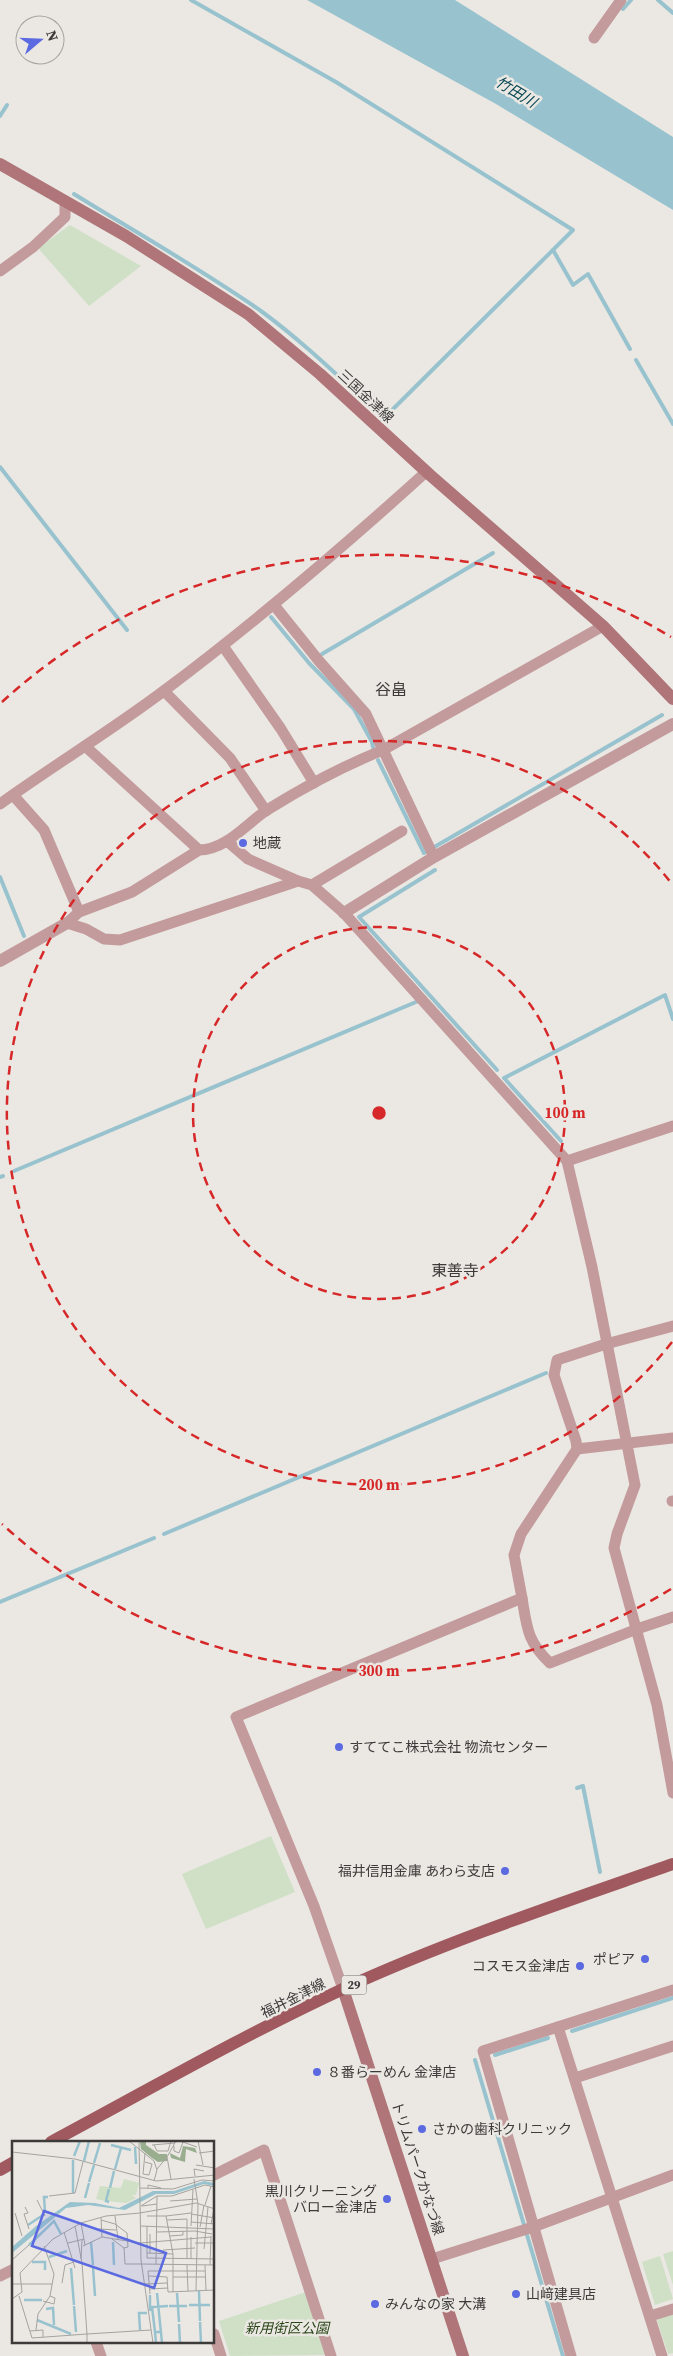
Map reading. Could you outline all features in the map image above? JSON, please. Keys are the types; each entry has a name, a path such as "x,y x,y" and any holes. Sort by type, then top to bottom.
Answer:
{"main road":[{"name":"三国金津線","path":"0,164 134,240 248,314 320,374 426,472 603,626 673,699"},
{"name":"福井金津線","path":"53,2141 221,2051 344,1989 504,1924 673,1864"},
{"name":"トリムパークかなづ線","path":"344,1989 463,2356"},
{"path":"0,2170 12,2163"}],"street":[{"path":"594,38 621,0"},
{"path":"0,271 33,247 65,216 65,201"},
{"path":"0,804 164,691 223,646 364,528 426,472"},
{"path":"274,605 319,661 366,714 434,858"},
{"path":"0,960 68,923 79,912 132,892 200,850 212,850 266,811 314,783 354,762 383,750 603,626"},
{"path":"223,646 281,729 314,783"},
{"path":"164,691 230,758 266,811"},
{"path":"344,913 434,858 673,724"},
{"path":"85,746 200,850"},
{"path":"13,795 44,830 79,912"},
{"path":"312,885 402,831"},
{"path":"227,841 248,859 298,881 312,885 344,913 567,1162 592,1267 635,1485 617,1534 614,1548 657,1704 673,1793"},
{"path":"68,923 86,929 104,939 120,940 298,881"},
{"path":"567,1162 673,1126"},
{"path":"673,1326 606,1344 557,1360 554,1375 577,1449 519,1541 514,1555 528,1636 536,1650 550,1663 673,1617"},
{"path":"577,1449 673,1438"},
{"path":"344,1989 311,1898 236,1718 522,1598"},
{"path":"572,2356 533,2227 484,2051 673,1990"},
{"path":"558,2027 662,2356"},
{"path":"575,2078 673,2046"},
{"path":"215,2175 264,2150 331,2356"},
{"path":"432,2259 533,2227 673,2176"},
{"path":"0,2276 12,2270"},
{"path":"650,2316 673,2309"},
{"path":"215,2337 221,2356"},
{"path":"97,2344 101,2356"}],"green space":[{"path":"70,225 141,266 89,306 38,248"},
{"path":"271,1836 295,1892 206,1929 182,1874"},
{"path":"673,2251 673,2285 663,2254"},
{"path":"660,2256 673,2299 655,2305 642,2262"},
{"name":"新用街区公園","path":"306,2292 327,2355 230,2356 219,2321"},
{"path":"673,2310 673,2353 668,2354 657,2320 662,2314"}],"water":[{"name":"竹田川","path":"307,0 455,0 673,137 673,210 496,104"}],"waterway":[{"path":"191,0 336,82 573,230 382,420"},
{"path":"623,9 631,0"},
{"path":"658,0 673,13"},
{"path":"0,116 7,105"},
{"path":"74,194 192,266 261,311 306,347 376,411"},
{"path":"553,250 573,285 588,274 630,349"},
{"path":"636,360 673,424"},
{"path":"0,467 127,630"},
{"path":"322,654 493,553"},
{"path":"271,617 309,663 354,709 373,747"},
{"path":"378,760 424,853 662,715"},
{"path":"435,870 359,917 497,1070"},
{"path":"0,877 24,936"},
{"path":"561,1141 504,1078 665,995 673,1019"},
{"path":"14,1171 416,1002"},
{"path":"164,1534 546,1373"},
{"path":"0,1602 154,1538"},
{"path":"577,1788 583,1786 600,1872"},
{"path":"572,2031 673,1998"},
{"path":"495,2055 548,2038"},
{"path":"475,2060 563,2356"}],"place":[{"name":"地蔵","path":"243,843"},
{"name":"すててこ株式会社 物流センター","path":"339,1747"},
{"name":"福井信用金庫 あわら支店","path":"505,1871"},
{"name":"ポピア","path":"645,1959"},
{"name":"コスモス金津店","path":"580,1966"},
{"name":"８番らーめん 金津店","path":"317,2072"},
{"name":"さかの歯科クリニック","path":"422,2129"},
{"name":"黒川クリーニング バロー金津店","path":"387,2199"},
{"name":"山﨑建具店","path":"516,2294"},
{"name":"みんなの家 大溝","path":"375,2304"}],"district":[{"name":"谷畠","path":"391,689"},
{"name":"東善寺","path":"455,1270"}]}
